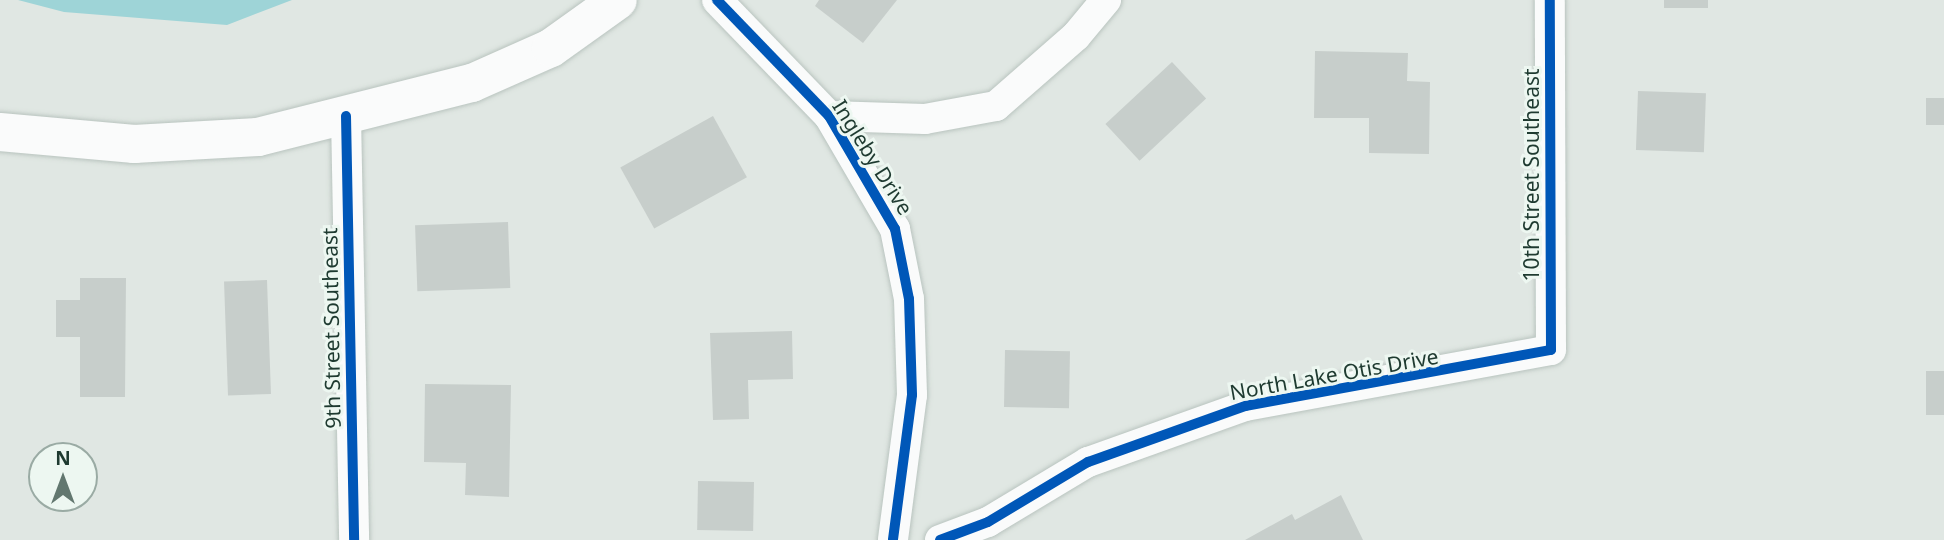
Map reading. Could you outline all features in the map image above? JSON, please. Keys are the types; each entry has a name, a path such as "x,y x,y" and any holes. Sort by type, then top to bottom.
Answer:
{"main road":[{"path":"0,132 163,142 258,137 472,83 551,48 618,0"}],"street":[{"name":"Ingleby Drive","path":"717,0 829,116 895,229 909,299 912,395 892,540"},
{"path":"829,116 925,119 996,106 1076,36 1106,0"},
{"name":"10th Street Southeast","path":"1550,0 1551,351"},
{"name":"9th Street Southeast","path":"346,116 354,540"},
{"name":"North Lake Otis Drive","path":"940,540 988,522 1088,462 1245,406 1551,351"}],"water":[{"path":"18,0 292,0 227,25 64,12"}],"building":[{"path":"819,0 897,0 863,43 815,6"},
{"path":"1664,0 1708,0 1708,8 1664,8"},
{"path":"1315,51 1408,53 1407,81 1430,82 1429,154 1369,153 1369,118 1314,118"},
{"path":"1172,62 1206,99 1140,161 1105,124"},
{"path":"1638,91 1706,93 1704,152 1636,150"},
{"path":"1926,98 1944,98 1944,125 1926,125"},
{"path":"713,116 747,177 654,229 620,167"},
{"path":"508,222 510,288 417,291 415,225"},
{"path":"80,278 126,278 125,397 80,397 80,337 56,337 56,300 80,300"},
{"path":"267,280 271,394 228,395 224,282"},
{"path":"792,331 793,379 748,380 749,419 713,420 710,333"},
{"path":"1005,350 1070,351 1069,408 1004,407"},
{"path":"1926,371 1944,371 1944,415 1926,415"},
{"path":"425,384 511,385 509,497 465,495 466,463 424,462"},
{"path":"698,481 754,482 753,531 697,530"},
{"path":"1341,495 1363,540 1245,540 1292,514 1295,520"}],"cycle path":[{"path":"717,0 829,116 895,229 909,299 912,395 893,540"},
{"path":"940,540 988,522 1088,462 1245,406 1551,350 1550,0"},
{"path":"346,116 354,540"}]}
